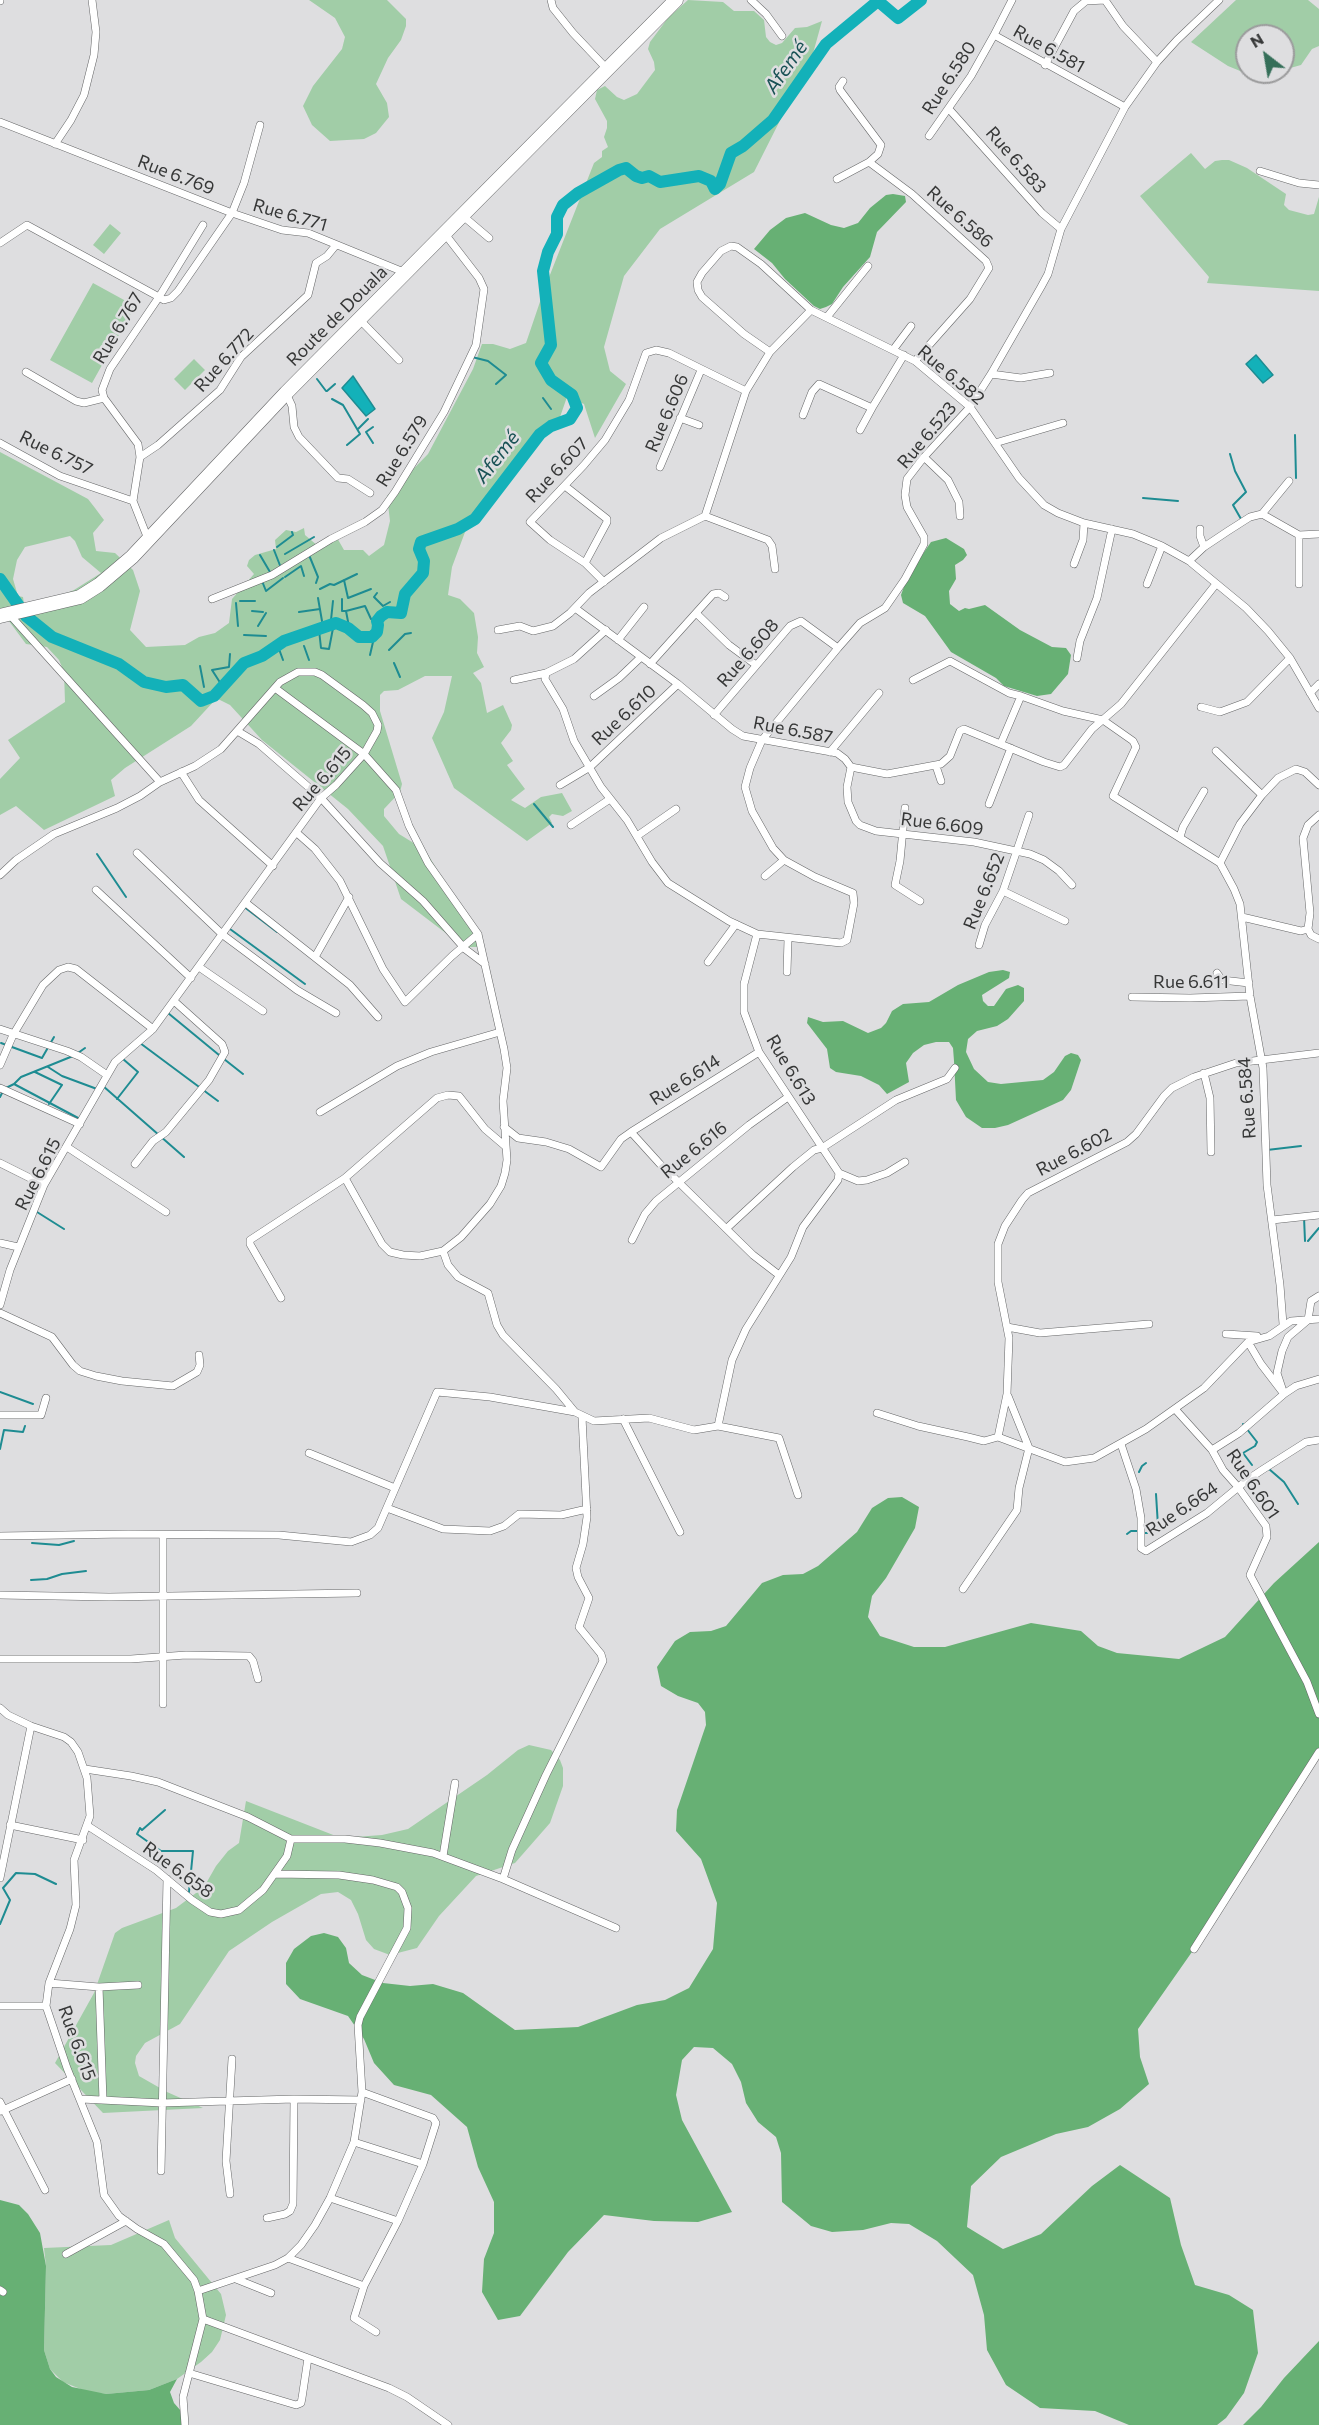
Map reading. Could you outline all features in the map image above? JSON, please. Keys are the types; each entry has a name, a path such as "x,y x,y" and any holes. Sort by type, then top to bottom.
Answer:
{"highway":[{"name":"Route de Douala","path":"8,614 80,597 99,585 125,562 286,393 676,0"}],"street":[{"path":"55,144 84,95 94,55 96,32 92,0"},
{"path":"551,0 553,8 573,33 607,69"},
{"path":"751,0 766,14 782,36"},
{"name":"Rue 6.581","path":"1012,0 994,35 1125,107"},
{"path":"1045,65 1074,11 1086,1 1105,0 1123,26 1157,62"},
{"name":"Rue 6.523","path":"784,860 773,848 752,810 745,787 762,740 860,623 885,608 905,579 924,544 924,537 907,507 904,495 908,479 924,457 970,407 991,374 1048,274 1061,229 1125,107 1157,62 1219,0"},
{"name":"Rue 6.580","path":"929,136 950,109 994,35"},
{"path":"837,179 870,162 878,154 881,145 840,90 839,87 843,81"},
{"name":"Rue 6.583","path":"950,109 1042,213 1061,229"},
{"name":"Rue 6.769","path":"0,122 232,213 178,291 171,298 164,300 159,297"},
{"path":"232,213 244,183 260,125"},
{"name":"Rue 6.586","path":"870,162 912,194 986,261 989,268 970,299 915,361"},
{"path":"1260,171 1299,183 1319,185"},
{"name":"Rue 6.771","path":"232,213 282,230 308,233 406,273"},
{"path":"463,216 489,238"},
{"name":"Rue 6.767","path":"0,243 27,225 159,297 110,369 102,390 104,398"},
{"path":"159,297 203,225"},
{"name":"Rue 6.579","path":"212,599 272,575 331,539 365,522 382,510 395,492 460,382 476,345 484,289 479,278 445,234"},
{"name":"Rue 6.772","path":"140,457 158,445 220,390 241,357 308,295 316,263 327,256 336,245"},
{"name":"Rue 6.582","path":"770,352 744,334 702,297 698,290 697,282 702,273 721,251 731,246 737,247 761,264 811,310 915,361 970,407 1019,478 1044,505 1084,523 1133,534 1189,561 1259,620 1290,658 1319,708"},
{"path":"827,317 868,266"},
{"path":"498,630 520,626 533,631 553,626 604,582 661,538 705,516 746,391 770,352 811,310"},
{"path":"360,320 399,360"},
{"path":"893,350 911,326"},
{"name":"Rue 6.607","path":"604,582 585,563 550,540 530,522 605,440 628,400 646,353 656,350 663,351 701,370"},
{"path":"860,430 904,355"},
{"path":"701,370 746,391"},
{"name":"Rue 6.606","path":"660,467 701,370"},
{"path":"26,372 76,401 84,403 104,398 134,437 140,457 133,501 148,539"},
{"path":"991,374 1021,378 1050,374"},
{"path":"803,415 812,392 819,384 872,408"},
{"path":"286,393 292,406 294,428 299,436 338,478 348,479 370,493"},
{"path":"680,418 699,425"},
{"path":"995,443 1063,423"},
{"name":"Rue 6.757","path":"0,443 60,476 133,501"},
{"path":"924,457 948,480 959,502 960,516"},
{"path":"1189,561 1204,547 1250,517 1262,514 1289,481"},
{"path":"565,486 605,516 608,522 585,563"},
{"path":"1262,514 1299,535 1319,534"},
{"path":"705,516 768,540 772,546 775,569"},
{"path":"1074,564 1083,540 1084,523"},
{"path":"1077,658 1080,641 1097,598 1112,529"},
{"path":"1200,529 1204,547"},
{"path":"1299,535 1299,584"},
{"path":"1147,584 1162,546"},
{"path":"941,781 936,766 950,756 962,729 1049,764 1064,765 1092,729 1121,704 1216,584"},
{"path":"650,664 713,594 719,593 724,597"},
{"path":"618,640 644,607"},
{"name":"Rue 6.587","path":"574,608 678,684 738,733 762,740 830,752 845,759 851,767 887,774 936,766"},
{"path":"696,613 729,645 756,665"},
{"path":"8,614 160,782"},
{"name":"Rue 6.608","path":"714,715 790,626 801,621 838,648"},
{"path":"514,680 546,673 574,659 606,630"},
{"path":"594,696 619,678 640,658"},
{"path":"1201,707 1220,712 1247,702 1290,658"},
{"path":"913,680 950,662 1010,693 1063,711 1103,720 1133,741 1136,747 1113,796 1220,863 1240,824 1278,778 1296,769 1305,772 1319,785"},
{"name":"Rue 6.615","path":"0,875 16,860 54,834 117,808 160,782 209,758 239,732 275,688 290,676 307,671 322,675 363,705 376,720 377,731 364,754 321,798 153,1029 115,1062 44,1185 18,1247 0,1305"},
{"path":"546,673 546,679 562,709 574,741 652,862 674,889 757,934 788,939 844,942 847,940 854,896 852,893 806,873 784,860 765,876"},
{"name":"Rue 6.610","path":"560,786 590,766 678,684"},
{"path":"1310,693 1319,684"},
{"path":"275,688 364,754 396,790 409,826 428,863 478,934 507,1068 503,1101 507,1160 501,1186 477,1221 443,1251 420,1256 390,1252 382,1244 345,1178"},
{"path":"830,752 879,693"},
{"path":"1000,743 1021,696"},
{"path":"239,732 259,744 321,798 380,863 423,901 463,946 484,964"},
{"path":"989,804 1011,748"},
{"path":"1216,751 1262,795"},
{"name":"Rue 6.609","path":"851,767 847,788 848,802 860,825 876,831 991,845 1030,854 1044,860 1059,871 1072,885"},
{"path":"181,772 199,801 273,866"},
{"path":"1180,837 1183,827 1204,791"},
{"path":"571,825 610,799"},
{"path":"905,808 899,869 895,885 920,901"},
{"path":"637,836 676,809"},
{"name":"Rue 6.652","path":"979,945 985,925 1003,891 1029,815"},
{"path":"1319,815 1308,825 1304,838 1310,913 1308,928 1311,935 1319,939"},
{"path":"297,833 324,859 349,897 383,969 405,1002 478,934"},
{"path":"137,853 223,935 297,990 336,1013"},
{"name":"Rue 6.584","path":"1220,863 1240,904 1242,917 1250,996 1265,1098 1267,1185 1283,1324"},
{"path":"96,890 191,978"},
{"path":"1003,891 1065,921"},
{"path":"315,957 349,897"},
{"path":"246,903 350,985 378,1017"},
{"path":"1242,917 1301,931 1308,928"},
{"path":"708,962 736,924"},
{"name":"Rue 6.613","path":"757,934 744,984 744,1012 759,1052 838,1173"},
{"path":"787,972 788,939"},
{"path":"199,967 263,1011"},
{"path":"0,1065 13,1035 43,985 59,970 76,969 153,1029"},
{"path":"1217,973 1222,980 1249,984"},
{"name":"Rue 6.611","path":"1132,997 1250,996"},
{"path":"135,1164 153,1141 166,1132 208,1080 225,1052 222,1044 174,1001"},
{"path":"0,1029 81,1057 107,1075"},
{"path":"320,1112 397,1066 431,1052 500,1032"},
{"name":"Rue 6.614","path":"504,1127 518,1138 546,1142 569,1149 601,1167 621,1138 759,1052"},
{"name":"Rue 6.602","path":"1007,1394 1007,1327 998,1282 997,1255 1005,1226 1028,1193 1121,1145 1136,1134 1149,1114 1172,1088 1204,1073 1226,1066 1260,1059 1319,1053"},
{"path":"727,1228 814,1150 822,1148 896,1100 947,1079 955,1068"},
{"path":"1204,1073 1210,1098 1211,1152"},
{"path":"0,1088 80,1124"},
{"path":"281,1298 250,1244 250,1240 345,1178 437,1098 448,1095 459,1096 485,1129 505,1146"},
{"name":"Rue 6.616","path":"632,1240 645,1214 656,1201 749,1125 788,1097"},
{"path":"632,1133 753,1255 779,1275"},
{"path":"67,1147 166,1212"},
{"path":"718,1426 732,1360 746,1329 791,1257 803,1227 838,1180 838,1173 858,1181 867,1180 887,1173 905,1162"},
{"path":"0,1163 44,1185"},
{"path":"1272,1220 1319,1215"},
{"path":"0,1243 18,1247"},
{"path":"443,1251 448,1265 458,1277 488,1293 497,1325 503,1335 582,1417 594,1421 649,1418 694,1430 718,1426 779,1438 798,1495"},
{"path":"1284,1394 1278,1373 1282,1351 1288,1337 1308,1320 1311,1301 1319,1296"},
{"path":"0,1313 51,1337 73,1365 80,1371 96,1376 173,1386 197,1372 199,1355"},
{"path":"877,1413 910,1424 968,1437 984,1440 998,1437 1065,1462 1094,1458 1121,1444 1204,1388 1248,1342 1269,1336 1283,1324 1297,1319 1319,1319"},
{"path":"1007,1327 1040,1334 1149,1324"},
{"path":"1226,1334 1269,1336"},
{"path":"1248,1342 1260,1365 1284,1394"},
{"path":"1212,1450 1239,1433 1284,1394 1296,1386 1319,1378"},
{"path":"0,1536 128,1534 279,1536 351,1542 370,1535 378,1528 437,1392 490,1396 575,1412"},
{"path":"998,1437 1007,1394"},
{"path":"963,1589 1017,1510 1029,1448 1007,1394"},
{"path":"0,1415 40,1415 46,1398"},
{"name":"Rue 6.601","path":"1175,1409 1212,1450 1223,1470 1266,1526 1267,1537 1251,1569 1252,1582 1307,1682 1319,1714"},
{"path":"503,1879 512,1850 546,1775 603,1661 601,1654 579,1627 589,1598 576,1568 583,1544 587,1509 582,1417"},
{"path":"623,1419 680,1532"},
{"path":"1238,1487 1306,1442 1319,1440"},
{"name":"Rue 6.664","path":"1121,1444 1136,1489 1141,1518 1141,1548 1146,1551 1207,1513 1238,1487"},
{"path":"309,1453 395,1488"},
{"path":"387,1508 443,1529 490,1531 504,1526 519,1514 561,1515 587,1509"},
{"path":"163,1535 163,1704"},
{"path":"0,1595 357,1593"},
{"path":"0,1659 249,1656 253,1661 258,1679"},
{"name":"Rue 6.615","path":"0,1708 8,1715 31,1726 64,1737 71,1742 85,1769 90,1800 88,1826 74,1860 76,1905 49,1983 46,2006 97,2142 104,2195 109,2205 126,2221 164,2244 194,2280 198,2291"},
{"path":"0,1878 31,1726"},
{"path":"1194,1949 1319,1752"},
{"path":"85,1769 158,1782 248,1817 291,1839 314,1838 372,1842 443,1856 503,1879 616,1928"},
{"path":"443,1856 455,1784"},
{"path":"10,1825 83,1840"},
{"name":"Rue 6.658","path":"88,1826 167,1879 210,1912 221,1914 239,1910 252,1901 276,1874 287,1856 291,1839"},
{"path":"184,2425 183,2397 203,2319 198,2291 275,2265 288,2258 301,2245 315,2225 330,2198 354,2142 362,2096 358,2025 360,2017 407,1928 408,1908 406,1900 397,1887 373,1880 339,1875 276,1874"},
{"path":"162,2171 167,1879"},
{"path":"49,1983 99,1987 138,1986"},
{"path":"99,1987 103,2100"},
{"path":"0,2006 46,2006"},
{"path":"230,2194 226,2161 232,2059"},
{"path":"2,2111 72,2079"},
{"path":"81,2099 162,2103 362,2096 435,2120 423,2164 398,2221 364,2286 354,2318 376,2332"},
{"path":"267,2218 291,2211 293,2204 294,2099"},
{"path":"0,2102 2,2111 45,2190"},
{"path":"354,2142 423,2164"},
{"path":"330,2198 398,2221"},
{"path":"66,2254 126,2221"},
{"path":"288,2258 364,2286"},
{"path":"236,2279 271,2292"},
{"path":"203,2319 389,2388 407,2397 448,2425"},
{"path":"189,2373 296,2405 301,2403 308,2358"}],"green space":[{"path":"309,0 387,0 406,19 401,40 388,58 376,84 387,103 389,117 376,133 364,139 330,141 312,125 303,106 313,86 342,49 345,37 335,18"},
{"path":"688,0 723,2 734,11 754,11 764,20 766,37 776,45 782,43 795,28 807,27 822,21 812,57 754,172 660,229 624,276 604,347 610,371 626,384 595,438 584,404 567,397 560,417 538,432 471,516 452,567 448,595 460,599 474,613 478,637 477,653 484,667 473,673 481,683 487,713 503,705 512,725 501,743 513,761 507,765 525,789 511,800 525,808 541,797 562,793 572,811 563,816 552,814 549,817 552,823 527,841 454,788 432,738 444,712 452,676 425,676 398,690 384,691 380,695 380,711 402,784 400,792 384,809 384,816 399,834 425,850 482,942 477,947 469,947 447,934 401,899 383,846 348,809 262,740 230,705 220,700 216,699 191,726 125,768 111,780 115,796 44,830 16,806 0,815 0,779 20,758 8,740 65,702 64,672 59,660 47,647 26,644 0,609 0,452 88,499 104,520 93,533 96,551 115,553 133,570 140,591 130,630 146,647 185,645 199,637 215,633 229,623 232,599 254,574 247,566 249,560 255,555 276,549 275,540 286,530 296,532 304,528 305,535 318,546 336,536 344,550 363,550 369,556 384,545 390,521 387,496 428,454 473,369 482,344 493,344 510,349 526,343 544,290 594,163 602,157 602,151 608,147 604,137 607,121 595,99 597,90 605,86 624,100 637,94 655,70 648,49 650,42 668,18","holes":["70,536 75,541 82,557 101,573 74,590 55,598 24,604 23,597 18,596 13,579 17,560 25,547"]},
{"path":"1236,0 1308,0 1319,9 1319,46 1312,49 1301,65 1295,67 1295,24 1235,24 1235,69 1191,42"},
{"path":"1191,153 1205,169 1215,161 1222,160 1229,160 1247,168 1286,194 1284,205 1289,210 1308,215 1314,214 1319,197 1319,291 1207,283 1209,277 1140,196"},
{"path":"886,195 905,196 906,202 877,232 870,257 843,287 832,304 826,307 820,309 814,306 785,279 772,263 754,249 770,230 786,218 805,213 831,225 844,228 858,223 870,208"},
{"path":"110,224 121,233 104,254 93,245"},
{"path":"93,283 135,306 92,383 50,360"},
{"path":"194,359 205,370 185,390 174,379"},
{"path":"946,538 964,549 967,555 955,565 956,579 949,591 950,604 959,611 985,605 1020,630 1052,647 1066,648 1071,655 1068,674 1051,694 1037,696 1004,686 996,678 951,652 925,616 903,603 901,595 916,564 931,542"},
{"path":"1003,970 1010,972 1009,978 982,995 983,1001 988,1006 994,1006 1006,989 1018,985 1024,988 1024,1001 1008,1019 997,1026 977,1031 968,1039 966,1052 974,1069 988,1082 1001,1084 1043,1080 1054,1072 1065,1056 1071,1053 1078,1055 1081,1060 1071,1090 1063,1100 1008,1125 982,1128 966,1117 956,1100 953,1048 949,1042 924,1045 913,1053 906,1063 909,1082 887,1094 879,1085 861,1076 836,1072 830,1068 827,1049 807,1023 808,1017 823,1022 843,1021 868,1033 881,1028 892,1011 903,1004 929,1002 958,985 989,972"},
{"path":"902,1497 919,1507 915,1528 886,1578 872,1596 868,1617 880,1636 914,1647 945,1647 1031,1623 1081,1631 1098,1646 1117,1653 1179,1659 1225,1637 1274,1583 1319,1542 1319,1752 1194,1949 1138,2029 1140,2057 1149,2084 1120,2109 1088,2127 1056,2134 1001,2157 971,2186 967,2227 1003,2249 1041,2234 1092,2186 1120,2165 1170,2198 1181,2245 1195,2285 1229,2295 1253,2310 1258,2353 1244,2393 1226,2418 1217,2425 1129,2425 1095,2411 1040,2408 1006,2385 987,2350 984,2315 973,2275 937,2241 909,2224 891,2223 863,2230 832,2232 811,2226 782,2202 781,2153 776,2137 758,2122 746,2103 741,2082 732,2064 713,2048 694,2047 682,2060 676,2095 682,2120 732,2212 698,2222 654,2221 604,2215 568,2252 520,2316 498,2320 482,2292 484,2259 494,2233 494,2202 478,2167 467,2127 431,2095 394,2085 374,2063 364,2039 348,2016 300,1999 286,1984 286,1963 294,1949 311,1936 324,1933 338,1937 346,1948 349,1963 362,1975 383,1983 410,1986 433,1984 463,1993 515,2030 578,2027 637,2005 665,2000 689,1988 713,1949 717,1903 701,1859 676,1831 677,1810 706,1725 705,1712 698,1703 678,1696 661,1686 657,1667 675,1641 690,1632 711,1631 726,1626 762,1583 783,1575 803,1574 818,1566 857,1532 872,1508 888,1498"},
{"path":"529,1745 551,1750 560,1760 563,1768 563,1786 550,1823 515,1863 476,1876 439,1916 417,1948 390,1955 374,1949 366,1940 351,1900 338,1892 321,1894 272,1922 229,1951 180,2024 145,2043 136,2056 135,2063 139,2076 203,2108 103,2113 55,2063 94,1993 115,1933 122,1928 176,1908 204,1887 216,1866 228,1851 239,1843 246,1801 341,1838 382,1835 408,1829 487,1775 518,1750"},
{"path":"0,2200 19,2205 28,2214 40,2233 46,2266 44,2350 50,2369 56,2377 72,2387 106,2394 149,2390 177,2379 170,2392 174,2403 181,2411 184,2425 0,2425"},
{"path":"169,2220 175,2238 221,2294 226,2315 220,2340 201,2362 177,2379 149,2390 106,2394 88,2392 63,2382 50,2369 44,2350 46,2266 44,2248 111,2245"},
{"path":"1319,2341 1319,2425 1243,2425 1261,2407 1284,2378"}],"water":[{"path":"1256,355 1273,375 1263,383 1246,364"},
{"path":"353,376 375,409 366,416 342,388"}],"waterway":[{"name":"Afemé","path":"0,579 26,616 52,637 119,664 144,682 166,687 183,685 201,701 214,696 244,663 262,656 284,641 336,623 348,628 359,637 372,637 377,632 377,621 381,616 387,612 401,613 405,594 423,573 424,561 419,549 421,542 458,529 475,519 540,434 551,426 570,419 577,408 572,395 551,380 541,363 551,345 543,271 548,252 557,234 557,217 563,205 578,193 626,168 636,176 642,178 649,176 660,182 699,176 711,181 715,189 720,184 731,153 743,146 773,120 826,44 878,1 898,18 921,0"},
{"path":"472,357 488,361 506,375 496,384"},
{"path":"317,379 326,391"},
{"path":"327,391 335,384"},
{"path":"543,398 551,409"},
{"path":"332,399 343,405 360,434 347,445"},
{"path":"358,429 368,419"},
{"path":"373,427 366,432 373,443"},
{"path":"1295,435 1296,478"},
{"path":"1230,454 1235,471 1246,492 1233,505 1241,519"},
{"path":"1143,498 1178,501"},
{"path":"277,547 293,535 292,532"},
{"path":"285,554 314,537"},
{"path":"274,550 281,568"},
{"path":"260,555 270,572"},
{"path":"309,555 318,577 316,583"},
{"path":"285,577 301,566 304,576"},
{"path":"320,589 357,574"},
{"path":"262,581 266,591 283,578"},
{"path":"344,580 348,598 371,589"},
{"path":"377,593 374,597 383,606 390,602"},
{"path":"318,598 322,621"},
{"path":"342,599 342,611 346,611 350,632"},
{"path":"240,601 255,601"},
{"path":"331,620 333,601"},
{"path":"236,603 238,626"},
{"path":"346,611 365,606 371,619 374,620"},
{"path":"299,612 320,609"},
{"path":"252,611 263,612"},
{"path":"258,626 266,613"},
{"path":"319,630 321,648 329,649 334,623"},
{"path":"389,650 405,634 411,633"},
{"path":"244,635 266,636"},
{"path":"370,637 373,642 370,655"},
{"path":"304,646 309,660"},
{"path":"279,649 283,660"},
{"path":"221,684 212,670 229,667 230,654"},
{"path":"394,663 400,677"},
{"path":"200,666 204,687"},
{"path":"534,804 553,827"},
{"path":"97,854 126,897"},
{"path":"243,906 277,932"},
{"path":"230,929 305,984"},
{"path":"168,1013 219,1055"},
{"path":"1,1043 42,1058 54,1037"},
{"path":"140,1043 218,1101"},
{"path":"78,1053 85,1048"},
{"path":"0,1097 4,1089 21,1077 73,1056"},
{"path":"117,1099 138,1072 123,1059"},
{"path":"224,1059 243,1074"},
{"path":"48,1067 62,1076 97,1089"},
{"path":"35,1072 62,1085 49,1104"},
{"path":"14,1084 80,1119"},
{"path":"103,1086 184,1157"},
{"path":"1267,1150 1301,1146"},
{"path":"37,1212 64,1229"},
{"path":"1304,1217 1305,1241"},
{"path":"1308,1241 1319,1228"},
{"path":"0,1392 33,1404"},
{"path":"1243,1424 1257,1442 1255,1446 1243,1453 1252,1465"},
{"path":"0,1449 4,1430 23,1432 25,1426"},
{"path":"1139,1472 1146,1463"},
{"path":"1269,1469 1284,1482 1298,1504"},
{"path":"1144,1533 1153,1533 1158,1526 1156,1494"},
{"path":"1127,1534 1131,1531 1138,1531"},
{"path":"32,1543 59,1545 74,1541"},
{"path":"31,1580 86,1571"},
{"path":"165,1810 142,1830 140,1828 137,1834 161,1851 193,1851 189,1892"},
{"path":"0,1924 10,1900 3,1888 16,1873 35,1874 56,1884"}]}
